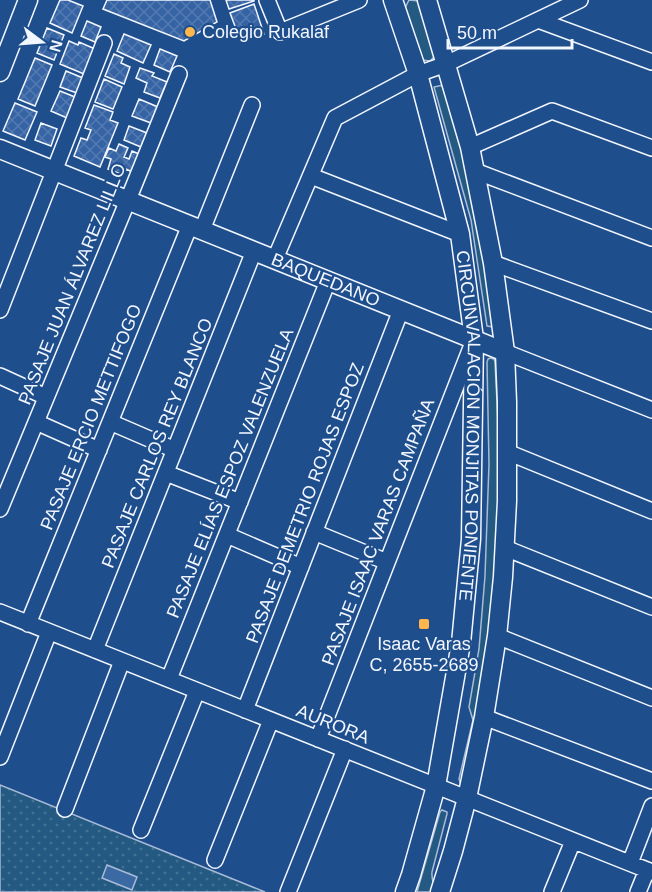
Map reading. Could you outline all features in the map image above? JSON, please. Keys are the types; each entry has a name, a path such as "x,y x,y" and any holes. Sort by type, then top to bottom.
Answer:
{"street":[{"path":"0,72 28,0"},
{"path":"267,0 280,32 359,0"},
{"name":"CIRCUNVALACIÓN MONJITAS PONIENTE","path":"393,0 418,75 460,234 474,339 471,538 461,643 436,786 405,892"},
{"name":"CIRCUNVALACIÓN MONJITAS PONIENTE","path":"428,0 475,171 492,263 504,352 507,402 507,501 497,636 484,717 466,798 440,892"},
{"path":"275,259 335,118 418,75 580,0"},
{"path":"538,20 652,62"},
{"path":"0,310 104,43"},
{"name":"PASAJE JUAN ÁLVAREZ LILLO","path":"0,509 179,74"},
{"name":"PASAJE ERCIO METTIFOGO","path":"28,624 110,422 252,105"},
{"path":"470,147 552,111 652,148"},
{"name":"BAQUEDANO","path":"0,149 652,410"},
{"path":"475,171 652,238"},
{"path":"311,176 460,234"},
{"name":"PASAJE CARLOS REY BLANCO","path":"95,650 254,251"},
{"path":"492,263 652,321"},
{"name":"PASAJE ELÍAS ESPOZ VALENZUELA","path":"169,679 328,281"},
{"name":"PASAJE DEMETRIO ROJAS ESPOZ","path":"245,710 401,310"},
{"name":"PASAJE ISAAC VARAS CAMPAÑA","path":"318,739 474,339"},
{"path":"0,376 46,397"},
{"path":"36,422 99,450"},
{"path":"110,422 175,450"},
{"path":"507,452 652,511"},
{"path":"166,473 240,502"},
{"path":"314,532 387,562"},
{"path":"226,535 301,567"},
{"path":"504,548 652,607"},
{"name":"AURORA","path":"0,612 650,871"},
{"path":"0,757 49,632"},
{"path":"497,636 652,698"},
{"path":"64,809 122,661"},
{"path":"141,830 197,691"},
{"path":"484,717 651,778"},
{"path":"215,860 271,720"},
{"path":"288,892 345,749"},
{"path":"630,863 652,806"},
{"path":"552,892 573,840"},
{"path":"638,892 650,871"}],"shaded area":[{"path":"409,0 419,1 436,53 430,61 423,60 405,8"},
{"path":"448,84 500,328 487,326 471,220 434,87"},
{"path":"490,358 495,362 501,577 463,781 460,782 473,720 469,707 479,649 485,576 489,464 487,362"},
{"path":"0,785 265,892 0,892"},
{"path":"442,810 447,814 432,872 433,892 417,892 440,812"},
{"path":"107,865 137,877 132,890 102,878"}],"building":[{"path":"60,0 68,0 83,6 72,33 50,23"},
{"name":"Colegio Rukalaf","path":"107,0 210,0 217,22 184,41 103,9"},
{"path":"226,0 254,0 254,1 229,9"},
{"path":"254,4 264,34 241,42 230,13"},
{"path":"87,21 101,27 95,42 81,36"},
{"path":"47,28 64,35 54,60 37,53"},
{"path":"124,34 151,45 143,63 117,51"},
{"path":"69,41 78,45 79,42 95,49 84,74 60,64"},
{"path":"160,49 177,56 170,72 154,65"},
{"path":"114,54 123,58 121,63 130,67 124,84 105,76"},
{"path":"35,58 52,65 35,106 18,99"},
{"path":"140,68 154,73 152,76 167,82 160,98 144,92 147,83 136,78"},
{"path":"66,71 83,78 77,93 60,87"},
{"path":"104,79 122,87 113,109 95,102"},
{"path":"60,91 75,97 67,118 51,111"},
{"path":"139,99 158,107 151,123 132,116"},
{"path":"15,103 37,112 25,140 3,131"},
{"path":"94,105 113,112 110,120 118,123 100,167 74,156 81,138 87,140 91,130 85,128"},
{"path":"41,123 57,129 51,146 35,140"},
{"path":"129,126 147,133 141,147 124,140"},
{"path":"119,144 128,148 124,157 129,159 132,151 139,154 132,172 126,169 123,175 108,169 111,159 105,157 109,148 116,151"}],"place":[{"name":"Colegio Rukalaf","path":"190,32"},
{"name":"Isaac Varas C, 2655-2689","path":"424,624"}]}
